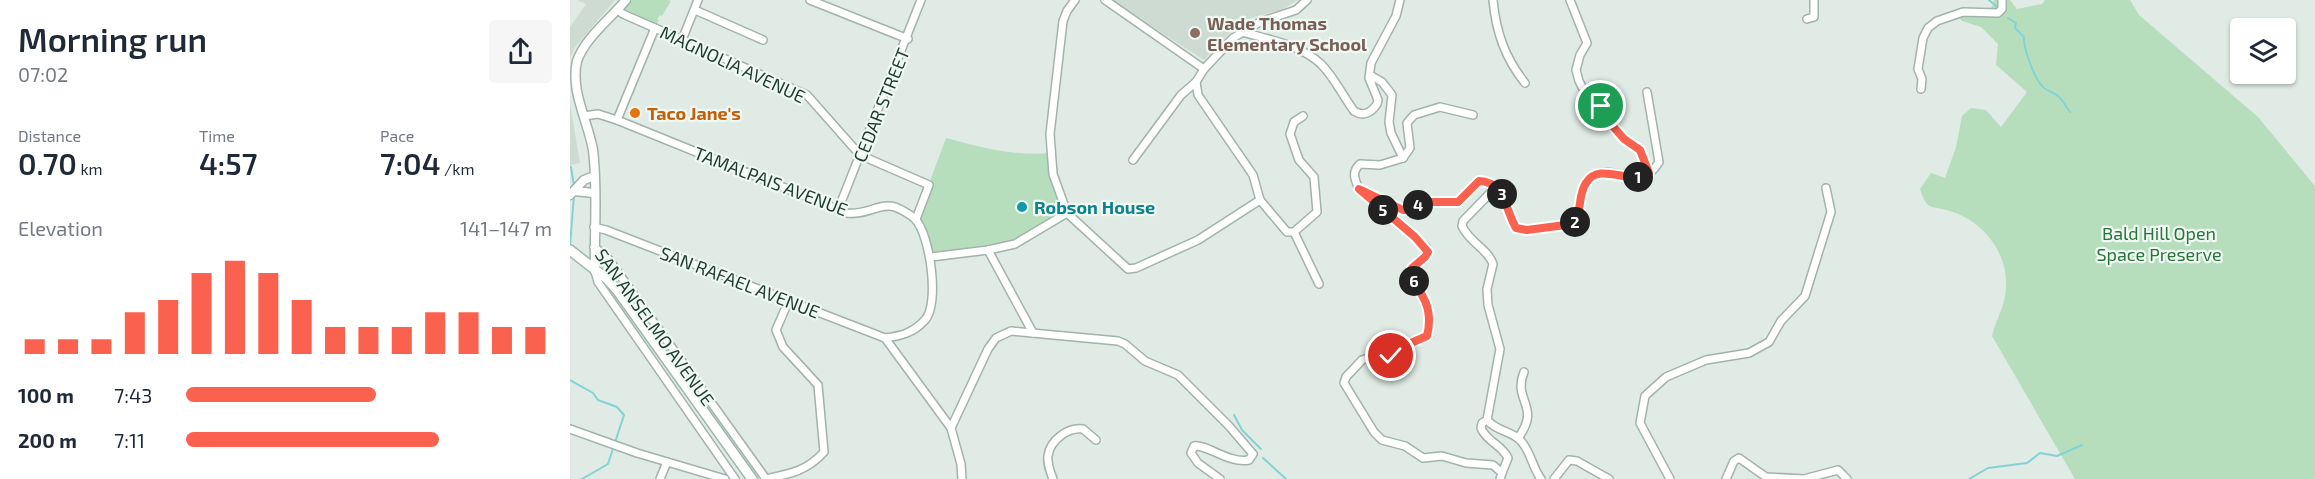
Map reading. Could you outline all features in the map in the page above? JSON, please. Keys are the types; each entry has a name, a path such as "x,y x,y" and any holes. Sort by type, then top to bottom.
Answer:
{"main road":[{"path":"573,252 610,282 622,297 752,479"}],"street":[{"name":"SAN ANSELMO AVENUE","path":"626,0 590,41 576,62 573,87 584,116 592,150 594,247 607,257 766,479"},
{"path":"682,40 698,0"},
{"path":"810,0 908,39"},
{"name":"CEDAR STREET","path":"838,210 908,39 921,0"},
{"path":"1075,0 1063,21 1050,134 1053,174 1067,213 1131,269 1191,244 1260,200"},
{"path":"1105,0 1204,69"},
{"path":"1133,160 1180,95 1196,82 1204,69 1242,32 1260,22 1296,10 1307,0"},
{"path":"1242,32 1293,48 1310,56 1321,65 1354,111 1366,114 1377,104 1378,100 1370,82 1371,63 1396,16 1400,0"},
{"path":"1493,0 1503,50 1513,68 1526,83"},
{"path":"1570,0 1587,43 1580,55 1576,70 1579,81 1585,93 1601,106 1611,124 1624,139 1640,150 1649,173"},
{"path":"1807,19 1814,17 1814,0"},
{"path":"1921,88 1922,79 1918,69 1923,38 1928,28 1937,21 1963,12 1998,12 2002,9 2002,0"},
{"name":"MAGNOLIA AVENUE","path":"618,10 807,95 860,155 929,185 916,219"},
{"path":"694,10 763,40"},
{"path":"617,120 655,28"},
{"path":"1370,75 1382,82 1392,95 1389,122 1391,133 1403,158"},
{"path":"1196,82 1197,95 1252,175 1260,200 1284,230 1294,232"},
{"path":"1359,189 1393,207 1411,210 1427,202 1458,202 1479,181 1485,181 1502,193 1516,228 1527,230 1565,227 1573,224 1579,216 1581,196 1586,182 1596,174 1611,173 1638,177 1649,173 1659,162 1647,92"},
{"path":"1473,115 1440,107 1414,115 1407,123 1410,148 1403,158 1380,165 1360,164 1355,169 1354,176 1359,189 1428,252 1412,268 1412,275 1425,299 1429,329 1423,340 1409,343 1391,356 1374,356 1362,360 1346,377 1344,383 1374,432 1382,440 1405,446 1424,458 1442,456 1466,463 1493,465 1501,476"},
{"name":"TAMALPAIS AVENUE","path":"584,116 598,114 617,120 838,210 857,215 880,207 893,206 916,219"},
{"path":"1294,232 1317,212 1314,177 1299,160 1290,134 1294,122 1303,116"},
{"path":"575,193 581,183 594,176"},
{"path":"1496,187 1463,221 1462,226 1470,239 1486,253 1493,264 1487,289 1488,305 1500,349 1487,420 1482,423 1481,428 1483,434 1505,451 1508,458 1501,476"},
{"path":"1670,479 1640,423 1645,396 1666,377 1706,360 1749,353 1769,342 1781,321 1805,296 1831,212 1826,189"},
{"path":"575,193 594,193"},
{"path":"931,257 1015,244 1067,213"},
{"path":"916,219 931,257 933,295 927,318 906,335 885,338 951,428 961,464 962,479"},
{"name":"SAN RAFAEL AVENUE","path":"594,228 606,230 885,338"},
{"path":"1294,232 1319,284"},
{"path":"594,247 598,282 735,479"},
{"path":"988,250 1033,333"},
{"path":"766,479 804,469 814,463 824,452 818,385 783,347 776,330 789,300"},
{"path":"951,428 992,343 1006,332 1118,341 1145,361 1178,375 1229,426 1253,454 1249,460 1241,461 1194,446 1191,453 1194,460 1220,479"},
{"path":"1518,438 1528,425 1529,416 1519,383 1524,372"},
{"path":"1487,420 1497,428 1518,438 1527,449 1541,479"},
{"path":"570,429 724,479"},
{"path":"1053,479 1048,456 1052,444 1060,436 1072,429 1083,429 1096,440"},
{"path":"1726,479 1734,461 1740,458 1766,477 1804,479 1838,470 1847,479"},
{"path":"1554,479 1569,460 1577,461 1609,479"},
{"path":"660,479 667,462"}],"shaded area":[{"path":"577,0 615,0 575,47 570,58 570,27 586,4"},
{"name":"Wade Thomas Elementary School","path":"1111,0 1298,0 1281,10 1254,17 1233,29 1204,60"},
{"path":"570,104 580,163 570,165"}],"green space":[{"path":"632,0 671,1 662,16 660,15 657,19 659,20 656,24 624,9"},
{"name":"Bald Hill Open Space Preserve","path":"1994,0 2010,0 2017,9 2042,4 2045,0 2130,0 2139,15 2258,117 2315,186 2315,479 2075,479 1992,336 2003,306 2006,282 2000,255 1994,243 1975,224 1963,216 1930,206 1920,189 1931,173 1945,178 1956,147 1962,116 1971,108 1986,110 2001,127 2027,92 1996,65 1998,44 1981,27 1962,21 1956,14 1991,9"},
{"path":"946,138 1011,152 1051,153 1053,174 1067,213 1015,244 931,257 916,219"}],"waterway":[{"path":"1989,0 1996,6"},
{"path":"2008,18 2016,23 2015,28 2024,37 2027,55 2039,82 2045,89 2060,98 2070,112"},
{"path":"571,167 574,186"},
{"path":"570,246 574,195"},
{"path":"570,380 593,393 598,400 617,407 624,415 608,464 582,479"},
{"path":"1234,415 1242,430 1261,449"},
{"path":"1969,479 1988,468 2027,463 2040,453 2057,456 2082,445"},
{"path":"1263,458 1286,479"}],"place":[{"name":"Wade Thomas Elementary School","path":"1195,33"},
{"name":"Taco Jane's","path":"635,113"},
{"name":"Robson House","path":"1022,207"}],"route":[{"path":"1391,356 1409,343 1423,340 1427,336 1428,309 1415,283 1412,268 1428,252 1415,237 1359,189 1393,207 1411,210 1427,202 1458,202 1479,181 1485,181 1502,193 1516,228 1527,230 1565,227 1573,224 1579,216 1581,196 1586,182 1596,174 1611,173 1638,177 1649,173 1640,150 1624,139 1611,124 1601,106"}]}
